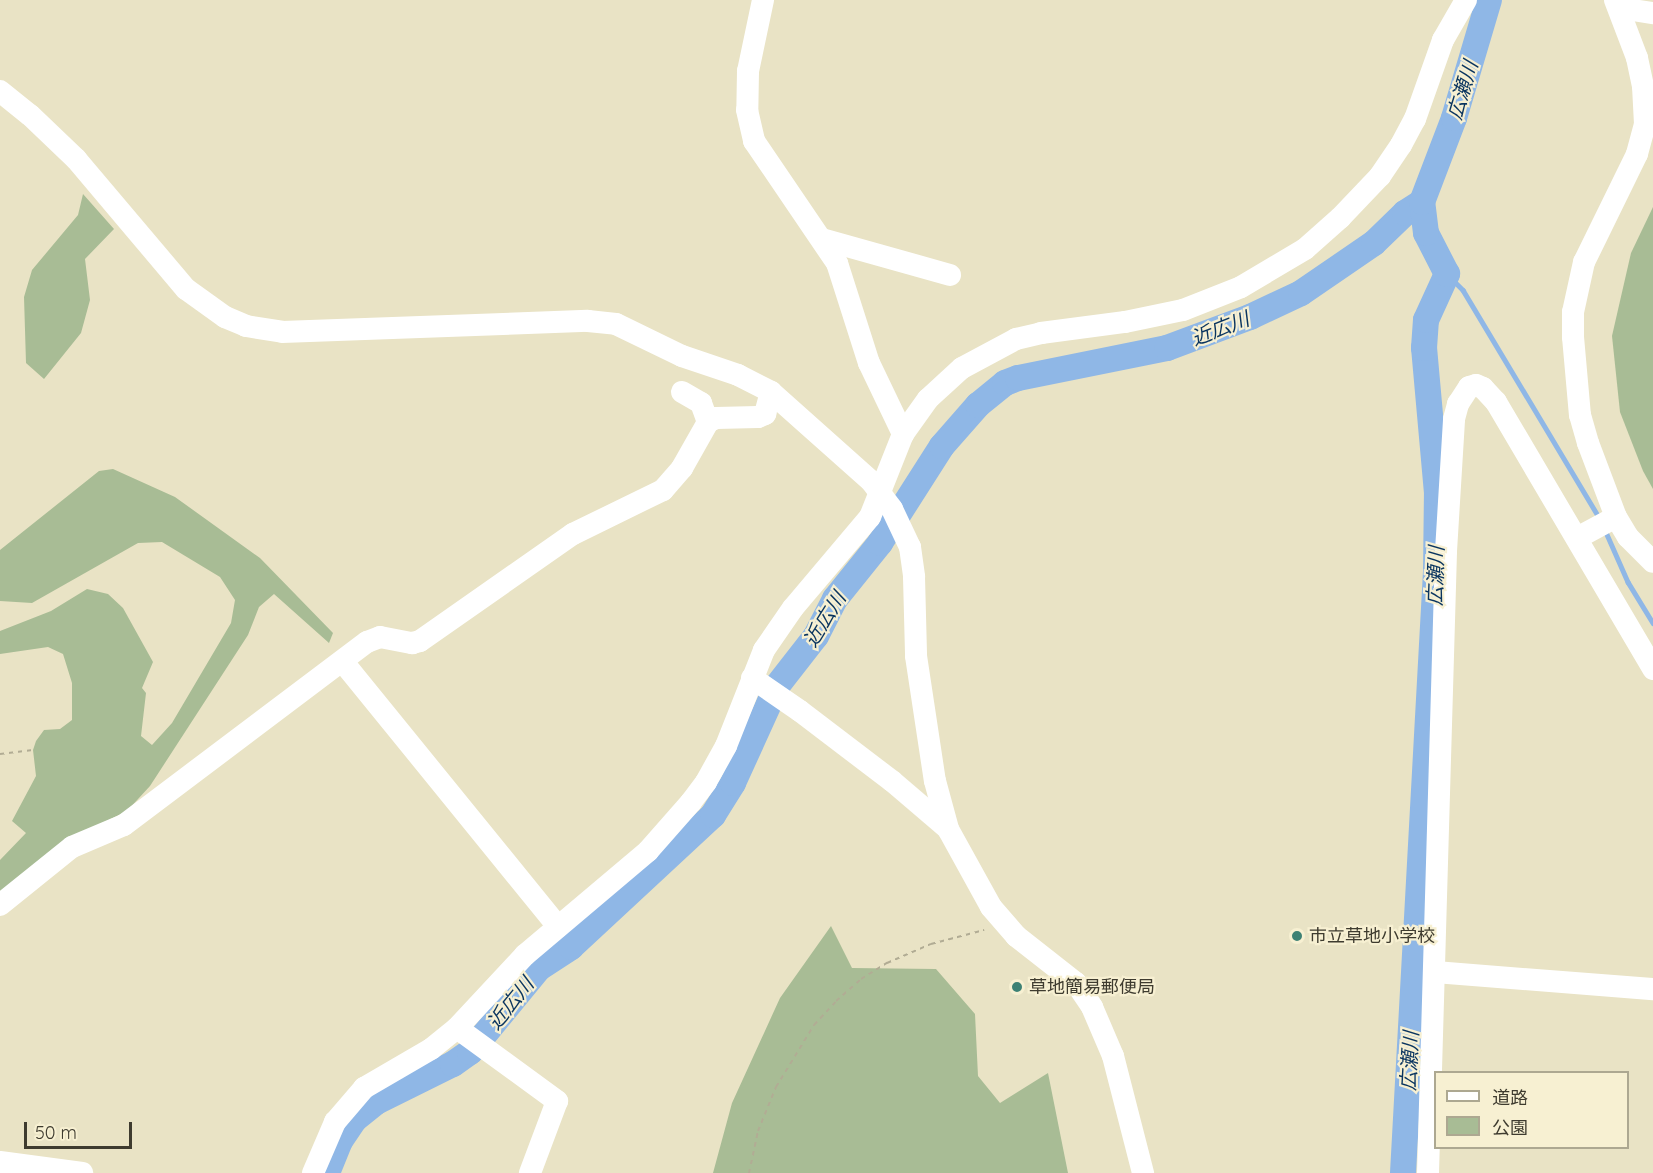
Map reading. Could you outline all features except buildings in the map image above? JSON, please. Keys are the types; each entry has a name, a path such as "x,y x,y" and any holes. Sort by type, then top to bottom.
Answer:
{"street":[{"path":"763,0 748,71 749,127 760,154 837,263 869,363 903,434"},
{"path":"313,1173 335,1122 364,1088 462,1032 525,955 648,851 691,802 706,782 758,682 778,628 866,523 881,492 903,434 913,417 942,385 962,368 999,347 1041,333 1125,322 1183,310 1241,287 1305,249 1340,218 1380,176 1401,145 1415,119 1443,40 1466,0"},
{"path":"1617,4 1653,13"},
{"path":"1617,4 1639,68 1646,124 1637,154 1584,262 1573,312 1580,415 1616,517 1628,537 1653,562"},
{"path":"0,91 30,115 76,159 186,289 209,308 246,326 282,332 603,322 630,329 675,353 738,375 771,392 881,492 902,528 911,556 916,656 935,781 948,829 976,883 1004,924 1076,983 1092,1008 1113,1056 1143,1173"},
{"path":"822,239 950,275"},
{"path":"1428,1173 1446,551 1452,441 1458,404 1469,387 1476,385 1490,394 1653,669"},
{"path":"682,392 701,403 708,422"},
{"path":"0,905 72,847 124,825 286,700 374,638 412,644 420,641 573,534 663,490 682,468 708,422 716,418 758,417 765,414 771,392"},
{"path":"1577,538 1616,517"},
{"path":"343,662 558,927"},
{"path":"758,682 892,781 948,829"},
{"path":"1435,972 1653,989"},
{"path":"462,1032 557,1101 530,1173"},
{"path":"0,1162 82,1173"}],"path":[{"path":"0,754 33,750"},
{"path":"749,1173 758,1131 776,1087 814,1025 836,1001 861,979 887,963 931,944 1004,924"}],"green space":[{"path":"83,194 114,229 85,259 90,300 81,333 44,379 26,363 24,297 32,270 78,215"},
{"path":"1653,207 1653,489 1643,471 1620,412 1612,336 1631,253"},
{"path":"113,469 175,497 260,558 333,633 329,643 274,594 259,607 248,635 150,786 127,811 84,832 0,899 0,860 26,833 12,821 36,776 33,750 36,741 44,730 60,729 72,720 72,683 63,654 48,647 0,654 0,631 51,611 87,589 108,594 123,608 153,662 142,688 146,693 141,736 152,745 172,723 231,623 235,600 220,577 162,542 138,543 32,603 0,601 0,550 99,471"},
{"path":"831,926 852,968 936,969 975,1014 978,1076 1000,1103 1048,1073 1068,1173 713,1173 732,1103 780,998"}],"waterway":[{"name":"広瀬川","path":"1403,1173 1436,571 1437,493 1424,348 1426,320 1447,274 1426,233 1422,202 1454,118 1489,0"},
{"name":"近広川","path":"327,1173 340,1141 354,1120 376,1102 453,1064 470,1052 539,968 571,947 713,815 733,783 777,686 816,636 835,599 880,543 942,446 978,405 1005,383 1018,378 1167,348 1250,317 1301,293 1374,243 1405,213 1422,202"},
{"path":"1447,274 1463,290 1600,519"},
{"path":"1605,530 1628,582 1653,623"}],"place":[{"name":"市立草地小学校","path":"1297,936"},
{"name":"草地簡易郵便局","path":"1017,987"}]}
